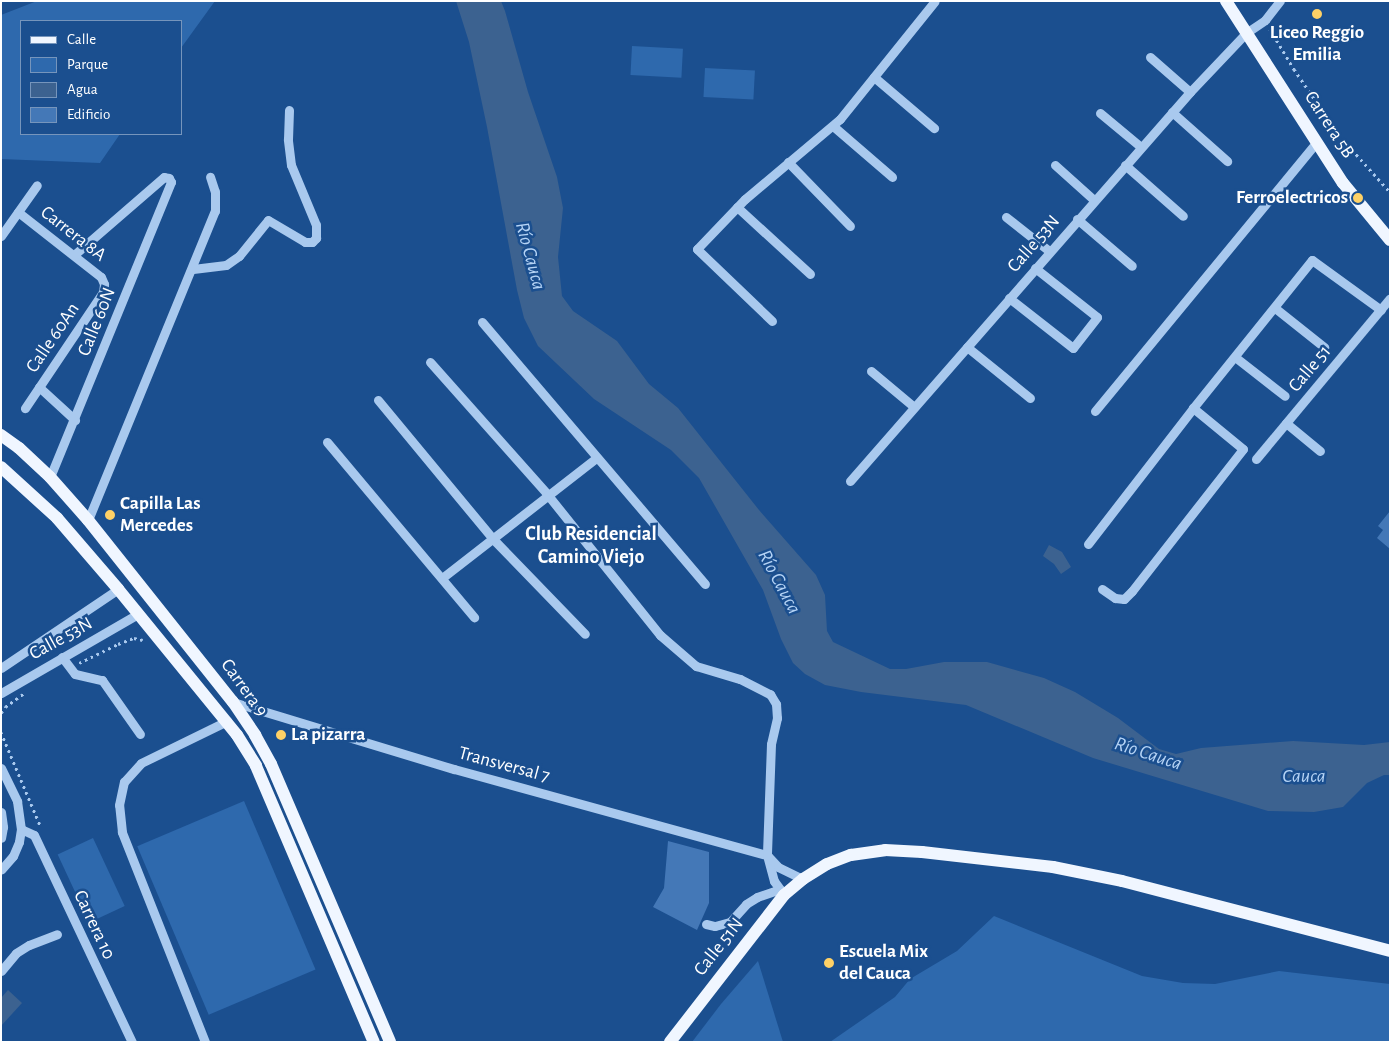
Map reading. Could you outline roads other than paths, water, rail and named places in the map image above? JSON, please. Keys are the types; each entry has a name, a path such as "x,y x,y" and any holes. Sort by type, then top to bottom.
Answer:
{"main road":[{"name":"Carrera 5B","path":"1226,1 1362,208 1390,240"},
{"name":"Carrera 9","path":"1,435 19,448 50,478 88,520 234,702 271,764 390,1042"},
{"name":"Carrera 9","path":"1,467 57,518 228,721 256,766 374,1042"},
{"name":"Calle 51N","path":"670,1042 782,892 827,864 851,855 885,850 922,852 1053,867 1122,881 1390,951"}],"street":[{"path":"772,321 697,249 738,207 788,162 833,126 935,1"},
{"name":"Calle 53N","path":"850,481 1172,112 1246,34 1265,20 1280,1"},
{"path":"1150,57 1190,92"},
{"path":"874,77 934,128"},
{"path":"192,269 226,265 239,256 268,220 305,242 312,242 316,238 316,225 291,165 288,139 289,110"},
{"path":"1172,112 1227,161"},
{"path":"1100,113 1141,147"},
{"path":"833,126 892,177"},
{"path":"1095,411 1317,142"},
{"path":"788,162 850,226"},
{"path":"1055,165 1094,200"},
{"path":"1125,165 1184,216"},
{"name":"Calle 60N","path":"50,478 171,182 169,178 164,177 74,256"},
{"path":"88,520 215,211 215,192 210,177"},
{"path":"1,236 37,185"},
{"path":"738,207 810,274"},
{"name":"Carrera 8A","path":"18,212 101,277 104,284"},
{"path":"1006,217 1049,252"},
{"path":"1078,219 1132,266"},
{"path":"1088,544 1193,408 1312,260 1381,310"},
{"path":"1009,298 1073,348 1097,317 1035,268"},
{"name":"Calle 60An","path":"25,408 104,292 104,284"},
{"name":"Calle 51","path":"1256,460 1390,298"},
{"path":"1275,308 1324,347"},
{"path":"482,322 596,458 706,584"},
{"path":"967,347 1030,398"},
{"path":"1235,357 1285,396"},
{"path":"430,362 548,494 660,635 696,666 740,679 770,694 776,704 777,718 772,744 767,855 769,867 782,892 757,897 746,904 730,922 715,926 706,924"},
{"path":"871,371 914,407"},
{"path":"39,387 75,420"},
{"path":"378,400 493,539 585,634"},
{"path":"1102,589 1115,598 1124,599 1132,592 1243,449 1193,408"},
{"path":"1286,422 1320,451"},
{"path":"328,442 474,616"},
{"path":"442,578 596,458"},
{"name":"Calle 53N","path":"1,668 118,589"},
{"name":"Calle 53N","path":"1,693 138,614"},
{"path":"62,657 75,674 102,680 140,734"},
{"name":"Transversal 7","path":"234,702 454,769 767,855"},
{"path":"205,1042 122,832 119,805 124,782 141,763 228,721"},
{"path":"1,768 17,802 21,829 20,842 13,856 1,870"},
{"path":"1,812 3,827 1,838"},
{"name":"Carrera 10","path":"21,829 34,835 132,1042"},
{"path":"767,855 778,867 803,879"},
{"path":"1,970 16,953 29,945 57,934"}],"water":[{"name":"Cauca","path":"456,1 501,1 505,11 528,92 557,177 563,208 558,257 562,296 573,311 617,341 649,384 678,408 759,510 816,575 825,595 827,631 833,642 890,669 906,669 944,662 987,662 1044,678 1075,692 1118,718 1159,749 1176,754 1201,748 1293,741 1364,745 1390,742 1390,775 1384,775 1367,783 1343,807 1314,812 1268,811 1093,758 966,705 861,692 825,685 805,674 793,663 781,639 763,590 699,478 671,450 594,399 538,346 524,318 517,290 487,127 469,42"},
{"path":"1049,545 1062,552 1071,567 1061,574 1054,564 1043,556"},
{"path":"8,990 22,1003 1,1026 1,998"}],"place":[{"name":"Liceo Reggio Emilia","path":"1317,14"},
{"name":"Ferroelectricos","path":"1358,198"},
{"name":"Capilla Las Mercedes","path":"110,515"},
{"name":"La pizarra","path":"281,735"},
{"name":"Escuela Mix del Cauca","path":"829,963"}],"district":[{"name":"Club Residencial Camino Viejo","path":"591,546"}],"water label":[{"name":"Río Cauca","path":"530,256"},
{"name":"Río Cauca","path":"779,582"},
{"name":"Río Cauca","path":"1148,754"}]}
